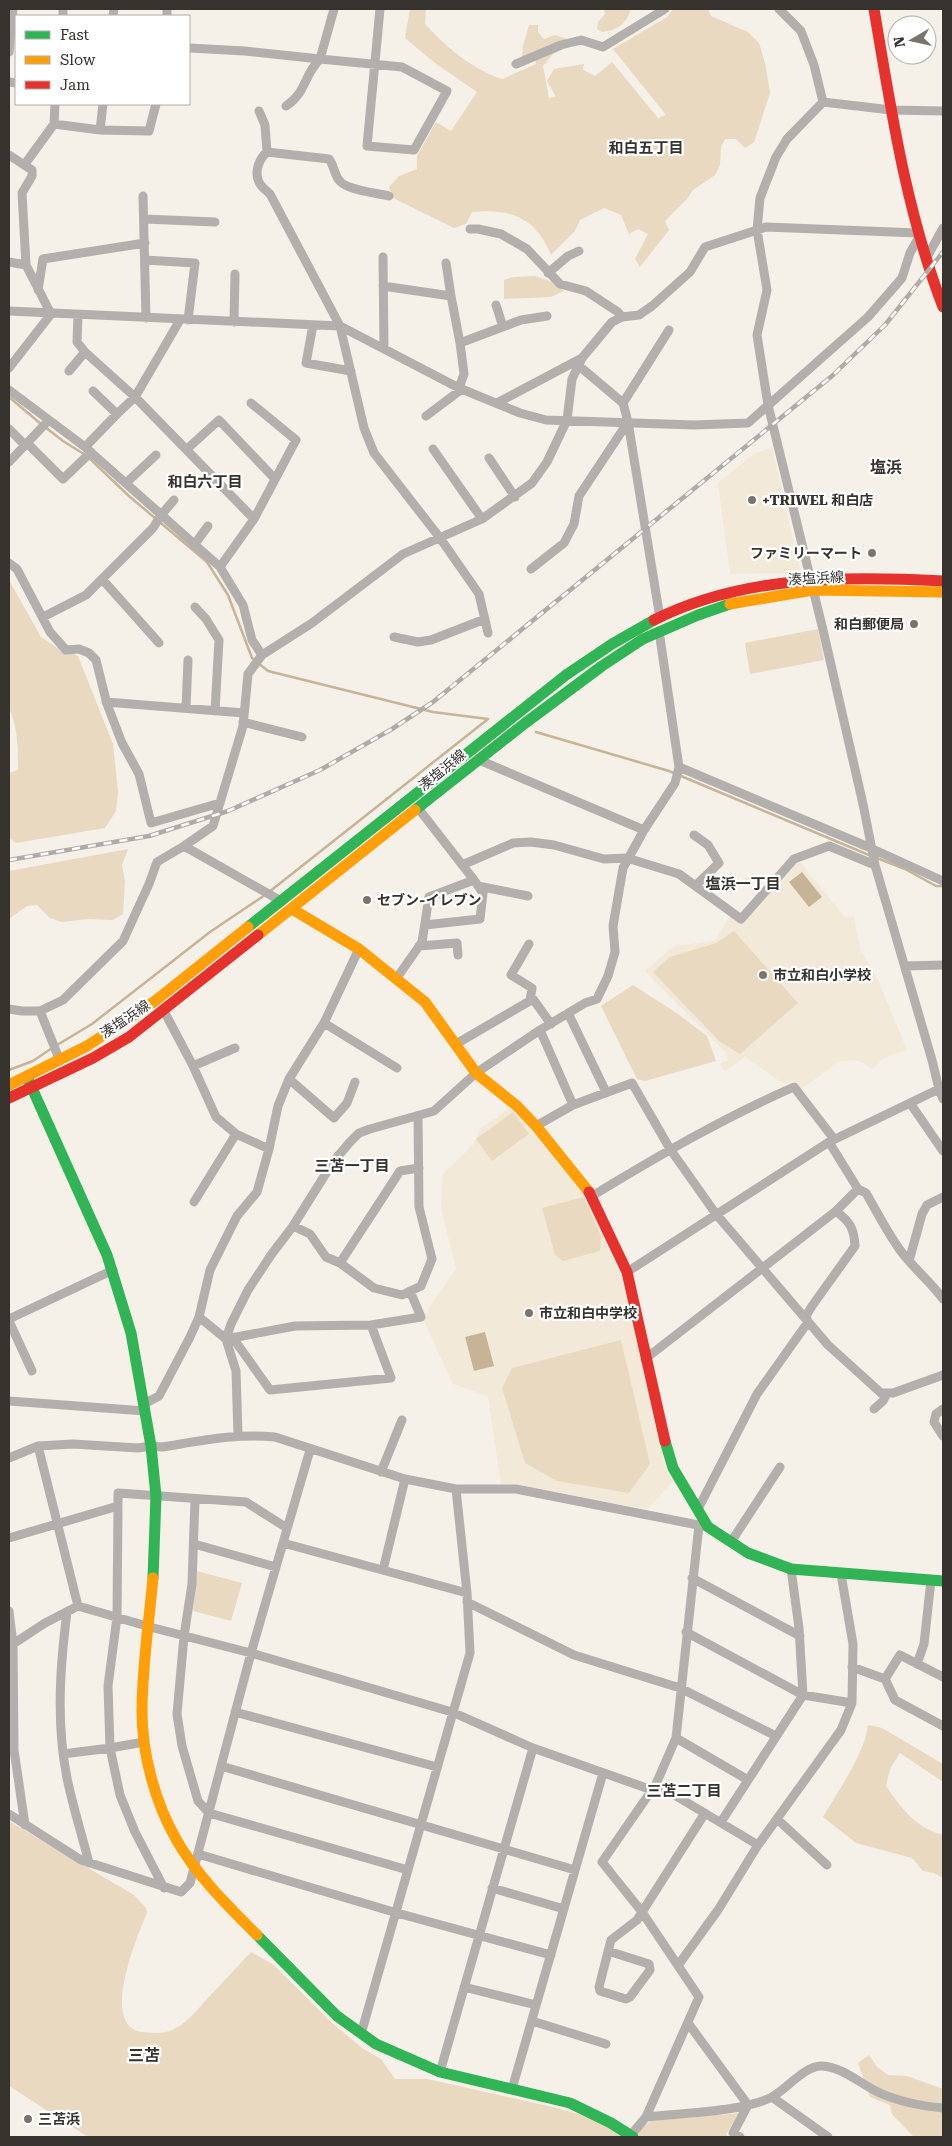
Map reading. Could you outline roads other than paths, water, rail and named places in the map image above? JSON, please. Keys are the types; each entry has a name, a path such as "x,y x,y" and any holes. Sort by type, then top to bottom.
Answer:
{"main road":[{"path":"874,9 905,185 918,235 943,307"},
{"name":"湊塩浜線","path":"9,1098 93,1058 130,1036 479,760 602,666 659,631 734,603 812,585 888,577 943,581"},
{"name":"湊塩浜線","path":"9,1085 87,1046 136,1015 566,675 602,650 660,618 694,603 721,594 765,584 943,592"},
{"path":"292,909 359,949 434,1012 476,1073 517,1106 536,1126 592,1196 627,1272 645,1359 673,1468 698,1508 703,1526 748,1553 791,1569 937,1580"},
{"path":"27,1077 113,1270 131,1333 151,1446 156,1496 150,1627 143,1684 144,1742 150,1772 164,1814 176,1838 195,1867 212,1888 337,2016 361,2034 394,2053 440,2072 570,2103 604,2119 632,2136"}],"street":[{"path":"9,52 13,9"},
{"path":"286,106 298,98 313,66 320,59 332,9"},
{"path":"190,48 245,51 375,65 402,67 446,91 414,150 367,146 375,65 380,9"},
{"path":"516,64 561,44 581,40 603,47 665,9"},
{"path":"779,9 791,18 802,31 823,102"},
{"path":"823,102 891,110 943,111"},
{"path":"823,102 787,139 776,157 760,198 757,230 767,290 757,335 768,404 812,585 875,865 943,1099"},
{"path":"25,164 54,124 56,105"},
{"path":"100,130 103,105"},
{"path":"54,124 100,130 149,131 156,105"},
{"path":"259,111 265,125 267,152 258,164 257,176 259,184 270,194 340,326 364,428 374,453 440,538 479,594 488,633"},
{"path":"267,152 329,158 334,165 338,179 345,187 389,196"},
{"path":"9,155 32,170 32,176 22,193 26,265 52,314"},
{"path":"143,196 146,318"},
{"path":"145,219 215,222"},
{"path":"9,311 340,326 461,389 497,402 520,413 546,420 567,420 628,422 694,425 748,422 868,317 902,278 918,235 766,227 706,247 690,272 652,306 639,314 622,317 612,322 580,362 572,378 567,420 547,462 532,483 482,519 403,554 312,623 262,655 248,674 244,718 213,826 157,862 123,941 63,1000 40,1011 9,1009"},
{"path":"926,259 943,228"},
{"path":"470,229 501,234 527,249 560,284 586,291 618,312 622,317"},
{"path":"38,290 43,259 145,243"},
{"path":"548,273 568,256 579,251"},
{"path":"383,257 384,349"},
{"path":"9,429 63,479 116,414 135,397 184,320 195,263 145,260"},
{"path":"9,262 26,265"},
{"path":"426,416 461,389 464,374 446,263"},
{"path":"234,322 235,274"},
{"path":"383,286 451,296"},
{"path":"496,305 503,327"},
{"path":"9,368 52,314"},
{"path":"78,315 77,342 85,352 135,397 254,519"},
{"path":"460,343 521,320 547,316"},
{"path":"312,325 306,363 351,372"},
{"path":"623,403 668,330"},
{"path":"68,371 85,352"},
{"path":"497,402 580,362"},
{"path":"580,362 623,403 628,422 660,618"},
{"path":"9,390 45,424 88,450 126,483 159,519 220,567 243,605 252,640 262,655"},
{"path":"93,391 116,414"},
{"path":"220,567 254,519 296,440 251,403"},
{"path":"187,449 219,420 276,479"},
{"path":"531,570 564,543 574,524 579,496 628,422"},
{"path":"9,462 45,424"},
{"path":"433,449 482,519"},
{"path":"126,483 156,455"},
{"path":"489,458 515,497"},
{"path":"43,617 86,594 159,519 174,500"},
{"path":"194,545 208,526"},
{"path":"9,563 17,569 50,632 66,650 79,650 89,653 96,660 106,702 122,742 139,774 151,823 220,802"},
{"path":"102,579 159,643"},
{"path":"196,607 219,640 216,710"},
{"path":"394,637 407,641 424,641 485,619"},
{"path":"238,1435 236,1371 230,1339 231,1324 248,1290 271,1254 293,1226 333,1162 359,1133 434,1111 476,1073 540,1030 585,1003 597,999 608,976 615,952 613,926 623,868 644,830 676,783 679,767 659,631"},
{"path":"186,708 188,660"},
{"path":"106,702 216,710 302,737"},
{"path":"479,760 644,830"},
{"path":"679,767 943,881"},
{"path":"418,808 483,893 480,919 425,925"},
{"path":"694,835 708,845 718,863 695,886"},
{"path":"462,865 512,844 531,842 554,845 604,859 627,858 679,874 741,919 794,859 829,846 875,865"},
{"path":"184,846 281,901"},
{"path":"396,979 422,942 429,897 476,883 528,896"},
{"path":"419,946 457,943 458,955"},
{"path":"529,944 511,975 532,988 530,1001"},
{"path":"9,1401 145,1408 159,1396 199,1317 210,1270 238,1216 257,1192 278,1106 290,1079 324,1022 359,949"},
{"path":"905,966 943,965"},
{"path":"456,1044 533,999 550,1024"},
{"path":"40,1011 60,1060"},
{"path":"164,1011 193,1066 216,1116 236,1134 269,1149"},
{"path":"568,1013 606,1092"},
{"path":"324,1022 397,1068"},
{"path":"540,1030 573,1105"},
{"path":"193,1066 235,1048"},
{"path":"290,1079 334,1118 347,1102 356,1082"},
{"path":"536,1126 573,1105 632,1083 670,1148 716,1214 828,1345 881,1392 893,1393 943,1375"},
{"path":"592,1196 670,1148 744,1109 794,1087 831,1140 858,1189 866,1193 900,1250 933,1285 943,1299"},
{"path":"627,1272 831,1140 941,1090"},
{"path":"910,1103 943,1151"},
{"path":"293,1226 310,1234 326,1257 340,1263 374,1288 402,1295 421,1286 432,1259 419,1207 418,1116"},
{"path":"194,1202 236,1134"},
{"path":"340,1263 400,1171 419,1168"},
{"path":"645,1359 836,1211 858,1189"},
{"path":"909,1261 922,1214 927,1205 943,1197"},
{"path":"808,1322 806,1316 812,1306 855,1246 854,1230 845,1218 836,1211"},
{"path":"32,1371 9,1320 113,1270"},
{"path":"230,1339 295,1326 371,1325 421,1317 410,1291"},
{"path":"199,1317 230,1339 270,1390 391,1378 371,1325"},
{"path":"698,1508 730,1451 757,1394 808,1322"},
{"path":"874,1409 883,1401 887,1393"},
{"path":"943,1409 936,1414 934,1422 943,1436"},
{"path":"381,1472 402,1420"},
{"path":"9,1458 38,1446 73,1444 138,1448 162,1447 238,1435 276,1438 405,1479 456,1489 516,1489 703,1526 692,1578 676,1738 654,1787 602,1862 642,1912 679,1964 699,1997 646,2117 632,2136"},
{"path":"38,1446 78,1606"},
{"path":"9,1814 89,1863 180,1892 190,1883 251,1653 310,1450"},
{"path":"731,1542 780,1467"},
{"path":"383,1570 405,1479"},
{"path":"361,2034 470,1653 467,1597 456,1489"},
{"path":"164,1888 135,1832 120,1795 110,1748 108,1686 117,1617 118,1493 246,1502 287,1528"},
{"path":"195,1499 192,1584 184,1636 177,1714 186,1760 198,1802 209,1813 408,1870"},
{"path":"9,1538 118,1506"},
{"path":"283,1543 383,1570 467,1597 574,1655 680,1688 776,1736"},
{"path":"194,1544 276,1567"},
{"path":"721,1822 803,1694 800,1636 791,1569"},
{"path":"679,1964 718,1910 758,1845 840,1730 852,1703 853,1644 841,1574"},
{"path":"692,1578 800,1636"},
{"path":"917,1664 924,1644 937,1580"},
{"path":"11,1644 78,1606 251,1653 452,1712 532,1748 602,1773 654,1787 721,1822 758,1845"},
{"path":"9,1611 14,1750 25,1824"},
{"path":"67,1612 59,1701 63,1754 67,1779 89,1863"},
{"path":"686,1632 803,1694 852,1703"},
{"path":"885,1679 900,1655 943,1677"},
{"path":"852,1667 885,1679 895,1700 943,1726"},
{"path":"235,1712 437,1767"},
{"path":"676,1738 748,1780"},
{"path":"63,1754 144,1742"},
{"path":"440,2072 532,1748"},
{"path":"221,1766 575,1870"},
{"path":"512,2089 602,1773"},
{"path":"608,1951 649,1964 650,1970 630,1997 626,1999 600,1992 599,1987 608,1951 611,1940 637,1920 704,1813"},
{"path":"776,1819 827,1865"},
{"path":"198,1854 397,1913 551,1955"},
{"path":"492,1888 564,1909"},
{"path":"464,1987 536,2005"},
{"path":"532,2021 606,2044"},
{"path":"688,2023 748,2105"},
{"path":"646,2117 748,2105 772,2097 806,2072 821,2066 846,2073 880,2093 919,2105 943,2108"},
{"path":"772,2097 828,2137"},
{"path":"740,2137 733,2133 748,2105"}],"waterway":[{"path":"9,397 41,424"},
{"path":"45,427 87,456 130,497 207,562 228,595 252,658 268,671 433,712 488,719"},
{"path":"269,892 488,719"},
{"path":"536,732 669,771 869,855"},
{"path":"877,858 905,869 936,886 943,886"},
{"path":"57,1045 92,1024 210,932 265,895"},
{"path":"9,1070 33,1061 52,1048"}],"railway":[{"path":"9,860 149,836 228,811 320,770 392,729 433,702 832,376 885,325 943,252"}],"place":[{"name":"+TRIWEL 和白店","path":"752,500"},
{"name":"ファミリーマート","path":"872,553"},
{"name":"和白郵便局","path":"914,624"},
{"name":"セブン-イレブン","path":"367,900"},
{"name":"市立和白小学校","path":"763,975"},
{"name":"市立和白中学校","path":"529,1313"},
{"name":"三苫浜","path":"28,2119"}],"district":[{"name":"和白五丁目","path":"646,148"},
{"name":"塩浜","path":"886,467"},
{"name":"和白六丁目","path":"205,482"},
{"name":"塩浜一丁目","path":"743,884"},
{"name":"三苫一丁目","path":"352,1166"},
{"name":"三苫二丁目","path":"684,1791"},
{"name":"三苫","path":"144,2055"}]}
